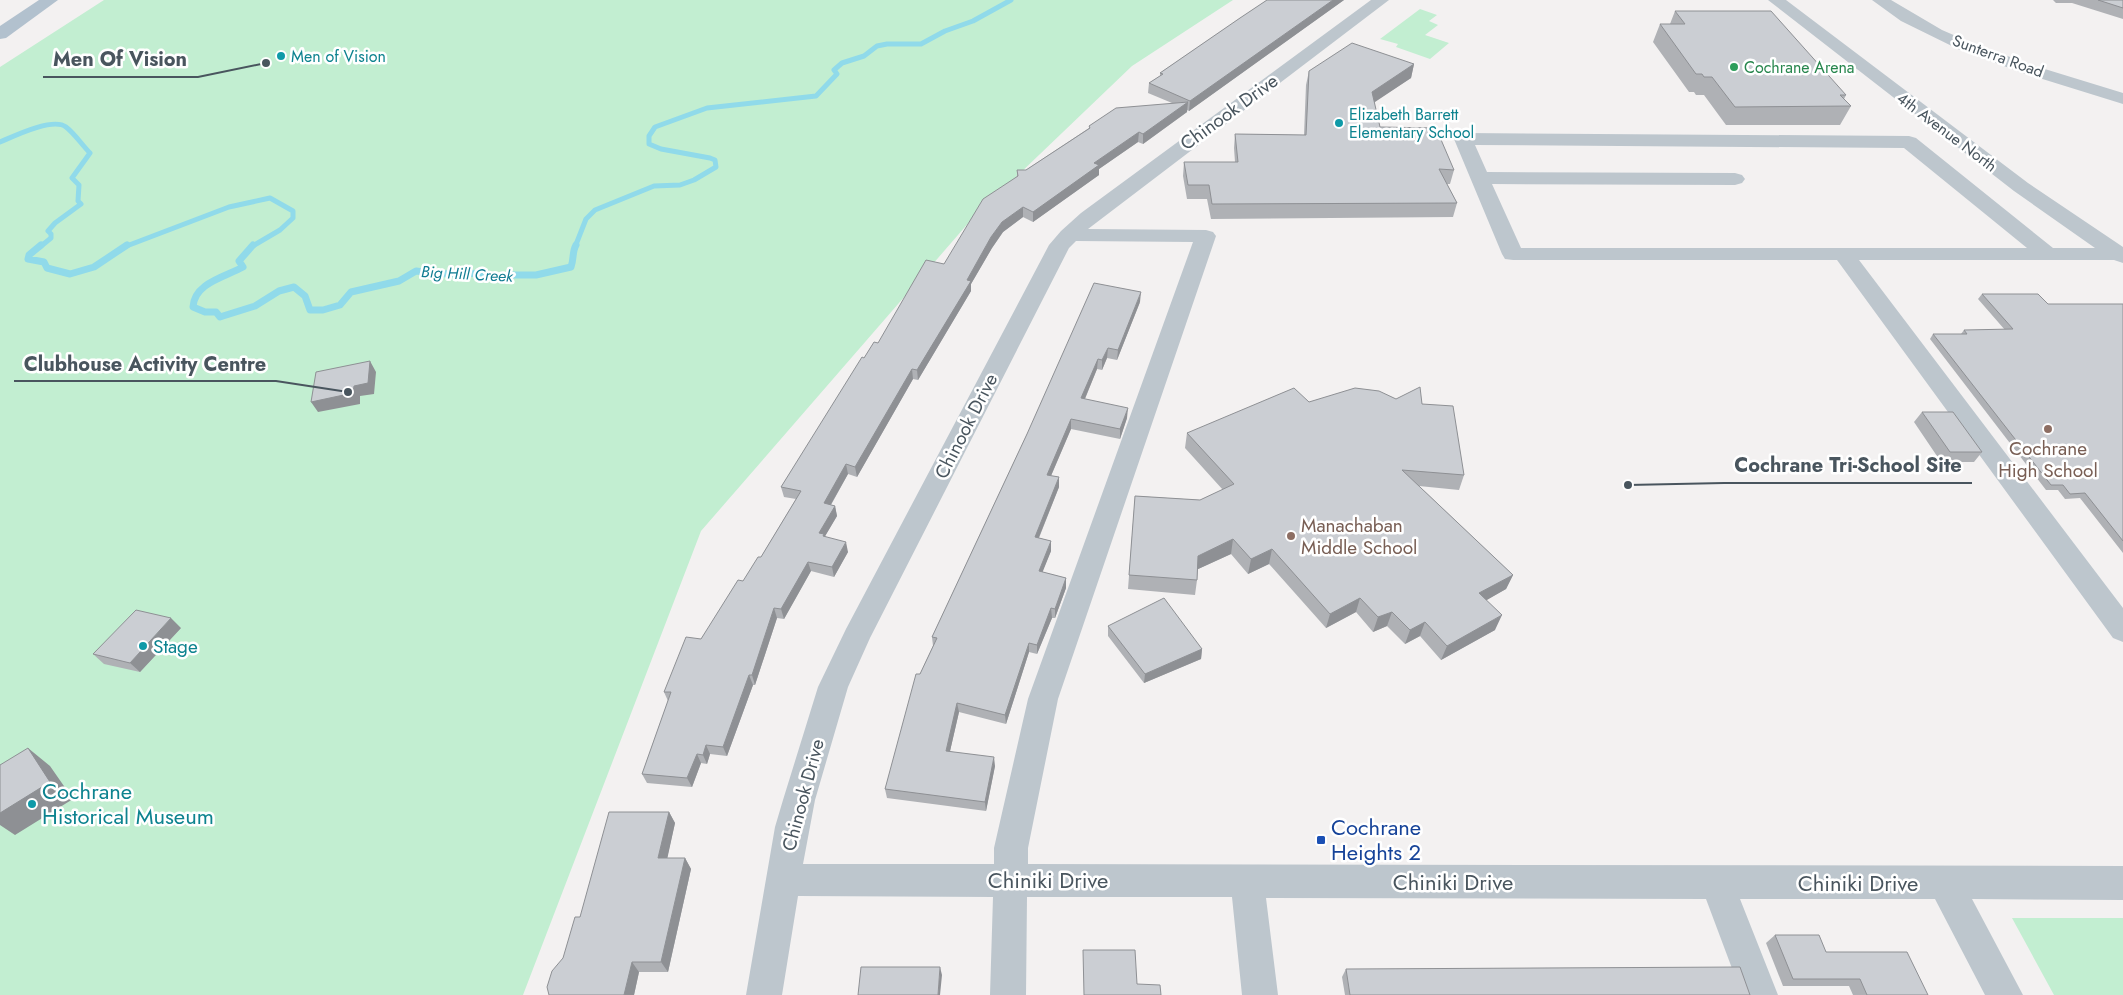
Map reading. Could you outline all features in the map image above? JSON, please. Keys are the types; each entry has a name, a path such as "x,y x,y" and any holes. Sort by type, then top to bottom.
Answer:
{"main road":[{"path":"0,34 50,0"}],"street":[{"name":"Chinook Drive","path":"764,995 783,880 799,800 834,687 844,662 1056,254 1068,235 1088,217 1382,0"},
{"name":"4th Avenue North","path":"1776,0 2020,187 2121,255"},
{"name":"Sunterra Road","path":"1880,0 1913,22 1956,42 2123,99"},
{"path":"2048,254 1909,142 1464,139 1513,254 1842,253 2121,255"},
{"path":"1480,178 1735,178"},
{"path":"1968,189 2020,187"},
{"path":"1008,995 1011,848 1044,698 1206,236 1068,235"},
{"path":"1842,253 2123,630"},
{"name":"Chiniki Drive","path":"783,880 2123,883"},
{"path":"1247,882 1260,995"},
{"path":"1716,883 1760,995"},
{"path":"1945,883 2005,995"}],"green space":[{"path":"104,0 1233,0 1132,66 971,220 701,531 523,995 0,995 0,67"},
{"path":"1420,9 1437,15 1429,21 1438,25 1425,35 1449,43 1430,59 1396,47 1398,44 1380,39"},
{"path":"2012,918 2123,918 2123,995 2054,995"}],"building":[{"path":"1267,0 1333,0 1190,101 1149,83 1163,74 1160,73"},
{"path":"2098,0 2123,0 2123,8"},
{"name":"Cochrane Arena","path":"1675,11 1771,11 1846,95 1840,95 1851,106 1735,107 1712,77 1696,74 1660,24 1685,24"},
{"name":"Elizabeth Barrett Elementary School","path":"1352,43 1414,64 1372,92 1380,127 1436,128 1454,170 1439,169 1457,203 1212,204 1209,185 1188,185 1184,162 1238,162 1235,134 1306,135 1309,71"},
{"path":"1188,102 1143,134 1139,132 1094,163 1099,165 1033,212 1023,207 1002,222 991,237 967,280 971,281 917,370 912,369 855,467 846,464 824,503 835,506 819,533 824,534 823,536 846,542 832,567 808,562 781,609 774,608 752,675 749,675 723,747 706,745 703,755 697,754 687,778 642,774 671,692 664,692 686,637 701,639 738,580 743,581 758,557 761,557 801,491 781,487 862,357 864,358 874,342 878,343 926,260 944,264 983,199 1018,176 1017,170 1026,170 1090,128 1089,126 1116,108"},
{"path":"1094,283 1141,292 1118,350 1108,348 1102,360 1098,359 1081,398 1128,408 1120,429 1071,419 1047,475 1059,477 1035,537 1051,541 1039,571 1066,578 1055,609 1051,608 1037,645 1029,643 1005,715 957,703 946,751 994,757 985,802 885,789 916,674 920,674 937,638 932,637 1027,434"},
{"name":"Cochrane High School","path":"1982,294 2038,294 2048,304 2123,304 2123,541 2085,493 2070,494 2063,485 2051,485 1933,334 1967,334 1964,330 2013,329"},
{"path":"370,361 368,383 354,386 353,393 311,402 316,372"},
{"name":"Manachaban Middle School","path":"1420,387 1422,404 1453,406 1464,475 1402,470 1513,575 1479,593 1502,615 1447,646 1425,622 1410,630 1392,612 1378,617 1360,598 1330,614 1272,549 1251,559 1233,539 1198,556 1197,580 1129,575 1135,496 1200,500 1234,484 1187,433 1294,388 1309,402 1355,388 1379,391 1396,399"},
{"path":"1922,412 1953,412 1982,452 1950,452"},
{"path":"1164,598 1202,649 1145,674 1108,626"},
{"path":"136,610 171,618 130,663 93,654"},
{"path":"28,748 50,782 0,813 0,765"},
{"path":"609,812 669,812 658,858 685,858 661,962 632,962 624,995 549,995 547,987 552,971 563,958 575,917 580,917"},
{"path":"1775,935 1819,935 1826,952 1907,952 1928,995 1867,995 1860,979 1793,979"},
{"path":"1083,950 1135,950 1137,984 1160,985 1161,995 1084,995"},
{"path":"861,967 940,967 938,995 858,995"},
{"path":"1740,967 1750,995 1350,995 1346,969"}],"waterway":[{"name":"Big Hill Creek","path":"575,247 586,219 595,210 654,186 680,185 694,180 716,167 715,160 710,158 661,149 649,144 649,136 655,127 707,108 816,96 837,74 834,70 842,63 864,56 877,46 887,44 921,44 945,31 973,21 1011,0"},
{"name":"Big Hill Creek","path":"0,142 33,128 52,124 66,127 90,153 72,178 79,185 78,201 81,204 55,223 48,231 51,234 51,238 40,247"},
{"name":"Big Hill Creek","path":"124,247 229,207 270,198 293,211 293,218 280,230 252,247"},
{"name":"Big Hill Creek","path":"41,245 29,255 28,259 44,262 47,268 70,274 94,267 124,247"},
{"name":"Big Hill Creek","path":"252,247 239,261 243,267 205,286 199,292 193,307 205,312 216,312 220,317 255,306 279,291 294,287 305,296 310,310 323,310 340,305 351,292 399,281 416,271 440,274 471,273 499,279 508,278 511,275 536,275 571,267 576,245"}],"place":[{"name":"Men of Vision","path":"281,56"},
{"name":"Men Of Vision","path":"266,63"},
{"name":"Cochrane Arena","path":"1734,67"},
{"name":"Elizabeth Barrett Elementary School","path":"1339,123"},
{"name":"Clubhouse Activity Centre","path":"348,392"},
{"name":"Cochrane High School","path":"2048,429"},
{"name":"Cochrane Tri-School Site","path":"1628,485"},
{"name":"Manachaban Middle School","path":"1291,536"},
{"name":"Stage","path":"143,646"},
{"name":"Cochrane Historical Museum","path":"32,804"},
{"name":"Cochrane Heights 2","path":"1321,840"}]}
